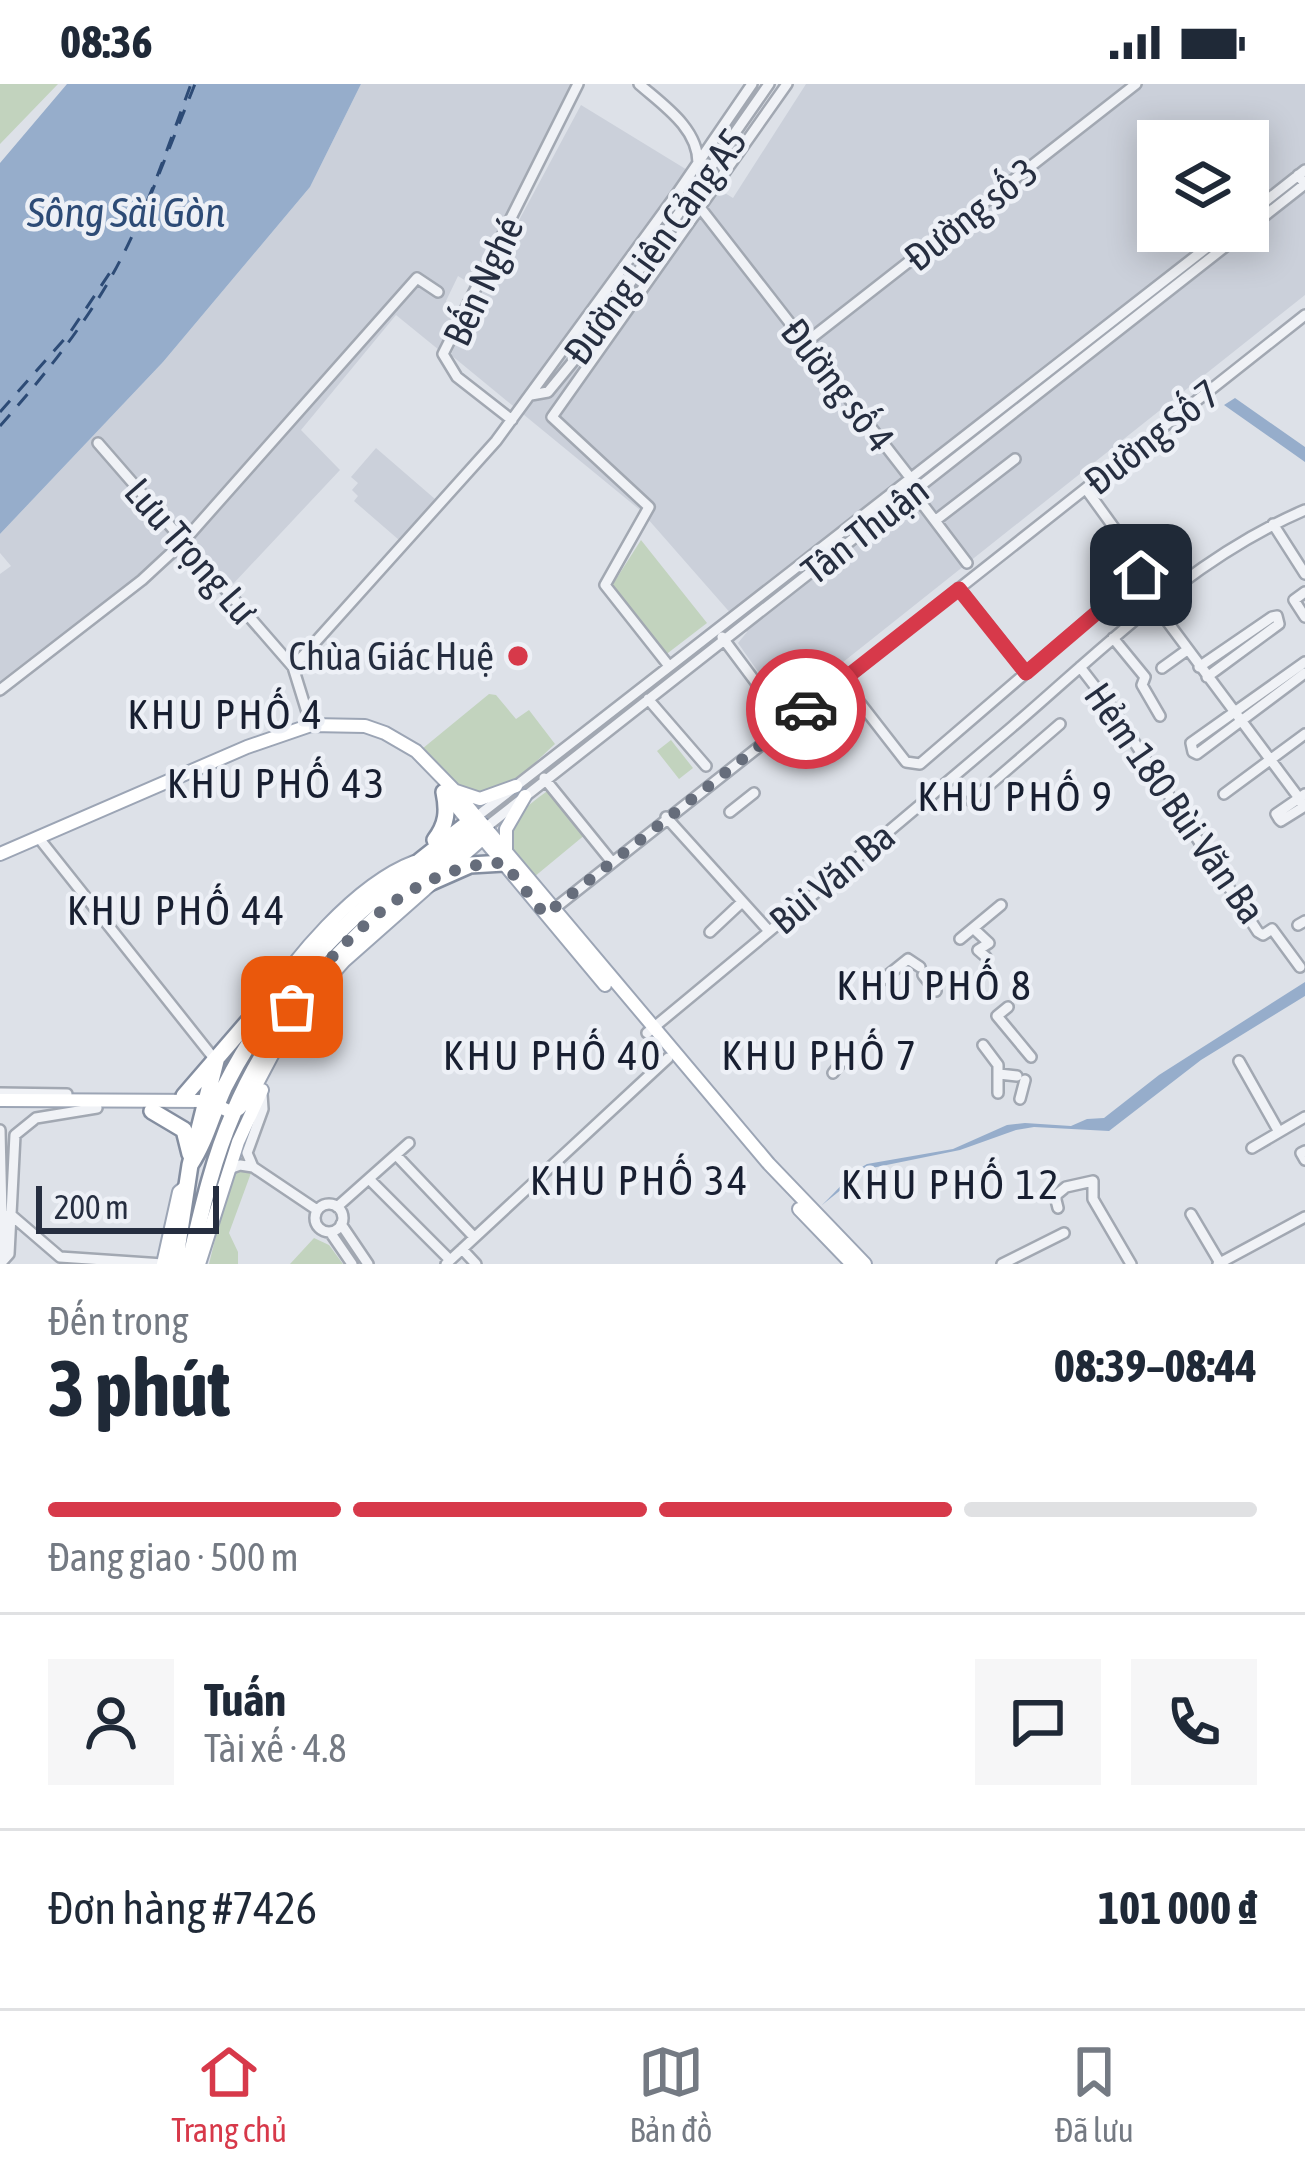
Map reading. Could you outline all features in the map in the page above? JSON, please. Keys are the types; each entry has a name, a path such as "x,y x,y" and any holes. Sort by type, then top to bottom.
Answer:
{"highway":[{"path":"189,1264 218,1187 209,1103 289,979 420,858 444,829 449,791"},
{"path":"420,858 478,828"},
{"path":"209,1103 258,1078 291,1015 353,937 478,828"},
{"path":"389,920 396,902 437,879 505,858"},
{"path":"175,1264 190,1165 216,1061 261,1017"},
{"path":"152,1111 184,1130 190,1165"}],"main road":[{"path":"0,857 290,735 311,729 352,731 382,739 449,791 766,1167 866,1264"},
{"path":"449,791 480,799 521,791"},
{"path":"505,858 506,829 521,791"},
{"path":"291,1015 437,879 478,828"},
{"path":"0,857 58,832"},
{"path":"650,1030 668,1058 853,1264"},
{"path":"199,1264 218,1187 258,1078"},
{"path":"0,1100 209,1103"},
{"path":"0,1100 152,1111 209,1103"},
{"path":"163,1264 179,1192 186,1186"}],"street":[{"name":"Bến Nghé","path":"512,420 458,377 443,354 578,84"},
{"path":"639,84 682,124 695,143 698,163"},
{"name":"Đường Liên Cảng A5","path":"512,420 752,84"},
{"name":"Đường Liên Cảng A5","path":"531,395 548,392 626,291 769,84"},
{"path":"678,665 604,585 649,507 552,417 787,84"},
{"name":"Đường số 3","path":"806,344 1136,84"},
{"name":"Tân Thuận","path":"1269,200 1303,176"},
{"name":"Tân Thuận","path":"1269,209 1303,176"},
{"path":"676,195 689,204"},
{"name":"Đường số 4","path":"702,210 912,479 914,493 939,518 967,563"},
{"name":"Tân Thuận","path":"478,828 521,791 536,770 914,493 1202,252"},
{"name":"Tân Thuận","path":"720,635 912,479 1218,252"},
{"path":"0,690 142,580 183,542 417,278 439,292"},
{"path":"612,281 626,291"},
{"name":"Đường Số 7","path":"549,913 1305,315"},
{"path":"293,668 512,420"},
{"name":"Lưu Trọng Lư","path":"98,442 293,668 311,729"},
{"path":"939,518 1015,458"},
{"path":"843,680 912,766 920,764 1142,570 1086,489"},
{"name":"Bùi Văn Ba","path":"650,1030 1113,638 1232,547 1305,510"},
{"path":"1274,524 1305,574"},
{"path":"959,589 1026,673"},
{"path":"1305,592 1294,600 1305,617"},
{"path":"1155,605 1303,800"},
{"path":"1199,667 1272,617 1280,620 1207,677"},
{"path":"720,635 787,724"},
{"path":"1113,638 1145,676 1142,685 1160,716"},
{"path":"1162,668 1187,650"},
{"path":"1305,662 1191,743 1192,752 1198,754 1305,673"},
{"name":"Tân Thuận","path":"521,791 545,781 648,699 678,665"},
{"name":"Hẻm 180 Bùi Văn Ba","path":"1080,667 1114,711 1258,932 1263,935 1271,929 1300,967"},
{"path":"648,699 706,766"},
{"path":"1018,721 1037,744"},
{"path":"971,801 1060,724"},
{"path":"1224,794 1305,734"},
{"path":"536,770 612,862"},
{"path":"730,812 754,793"},
{"path":"666,817 769,931"},
{"path":"42,842 216,1061"},
{"path":"710,932 742,902"},
{"path":"960,939 1001,905"},
{"path":"974,929 989,943 978,950 986,957"},
{"path":"877,984 909,958 936,991"},
{"path":"1009,1007 997,1016 1031,1057"},
{"path":"983,1045 998,1065 998,1093"},
{"path":"369,1179 448,1262 668,1058"},
{"path":"832,1073 844,1059"},
{"path":"1240,1061 1280,1132"},
{"path":"999,1074 1021,1078 1020,1099"},
{"path":"258,1078 263,1109 247,1153 253,1167 317,1210"},
{"path":"1,1261 9,1254 12,1141 20,1128 35,1118 97,1108"},
{"path":"1252,1148 1305,1117"},
{"path":"1,1136 1,1261"},
{"path":"338,1207 409,1143"},
{"path":"396,1155 474,1237"},
{"path":"218,1187 253,1167"},
{"path":"1058,1208 1054,1196 1066,1187 1093,1181 1093,1199 1131,1264"},
{"path":"317,1210 328,1204 343,1215 341,1224 330,1232"},
{"path":"317,1210 318,1227 330,1232 352,1264"},
{"path":"10,1214 60,1257 163,1264"},
{"path":"1191,1214 1219,1263 1305,1216"},
{"path":"341,1224 368,1264"},
{"path":"1002,1264 1064,1232"},
{"path":"462,1249 476,1264"},
{"path":"1243,1250 1250,1264"}],"shaded area":[{"path":"361,84 575,84 471,284 458,276 446,301 455,322 439,350 396,315 301,430 340,470 233,584 194,545 0,698 0,574 11,566 0,553 0,534 163,362 310,187"},
{"path":"806,84 1305,84 1305,295 784,709 738,643 747,632 640,510 451,355 581,105 733,198"},
{"path":"376,448 435,499 399,540 354,501 358,496 352,490 358,483 351,477"}],"green space":[{"path":"0,84 58,84 0,144"},
{"path":"641,540 707,623 664,656 611,587"},
{"path":"489,694 496,695 516,719 529,710 555,744 502,786 461,793 422,749"},
{"path":"671,740 693,768 679,779 657,751"},
{"path":"550,789 586,834 534,877 507,849 508,839 520,814"},
{"path":"233,1166 251,1173 229,1233 238,1264 209,1264"},
{"path":"314,1238 329,1245 343,1264 290,1264"}],"water":[{"name":"Sông Sài Gòn","path":"67,84 361,84 310,187 163,362 0,534 0,163"},
{"path":"1235,398 1305,447 1305,462 1224,405"},
{"path":"1305,982 1305,996 1201,1060 1109,1131 1016,1130 960,1150 867,1169 822,1205 867,1164 953,1149 1007,1125 1071,1126 1104,1118 1159,1075"}],"ferry route":[{"path":"0,426 67,344 117,267 191,84"},
{"path":"149,199 195,84"},
{"path":"0,412 69,334 111,271"}],"way so far":[{"path":"292,1007 353,937 396,902 453,871 504,863 545,915 806,709"}],"place":[{"name":"Chùa Giác Huệ","path":"518,656"}],"district":[{"name":"KHU PHỐ 4","path":"226,714"},
{"name":"KHU PHỐ 43","path":"277,783"},
{"name":"KHU PHỐ 9","path":"1016,796"},
{"name":"KHU PHỐ 44","path":"177,910"},
{"name":"KHU PHỐ 8","path":"935,985"},
{"name":"KHU PHỐ 40","path":"553,1055"},
{"name":"KHU PHỐ 7","path":"820,1055"},
{"name":"KHU PHỐ 34","path":"640,1180"},
{"name":"KHU PHỐ 12","path":"951,1184"}],"route":[{"path":"806,709 959,589 1026,673 1141,575"}]}
